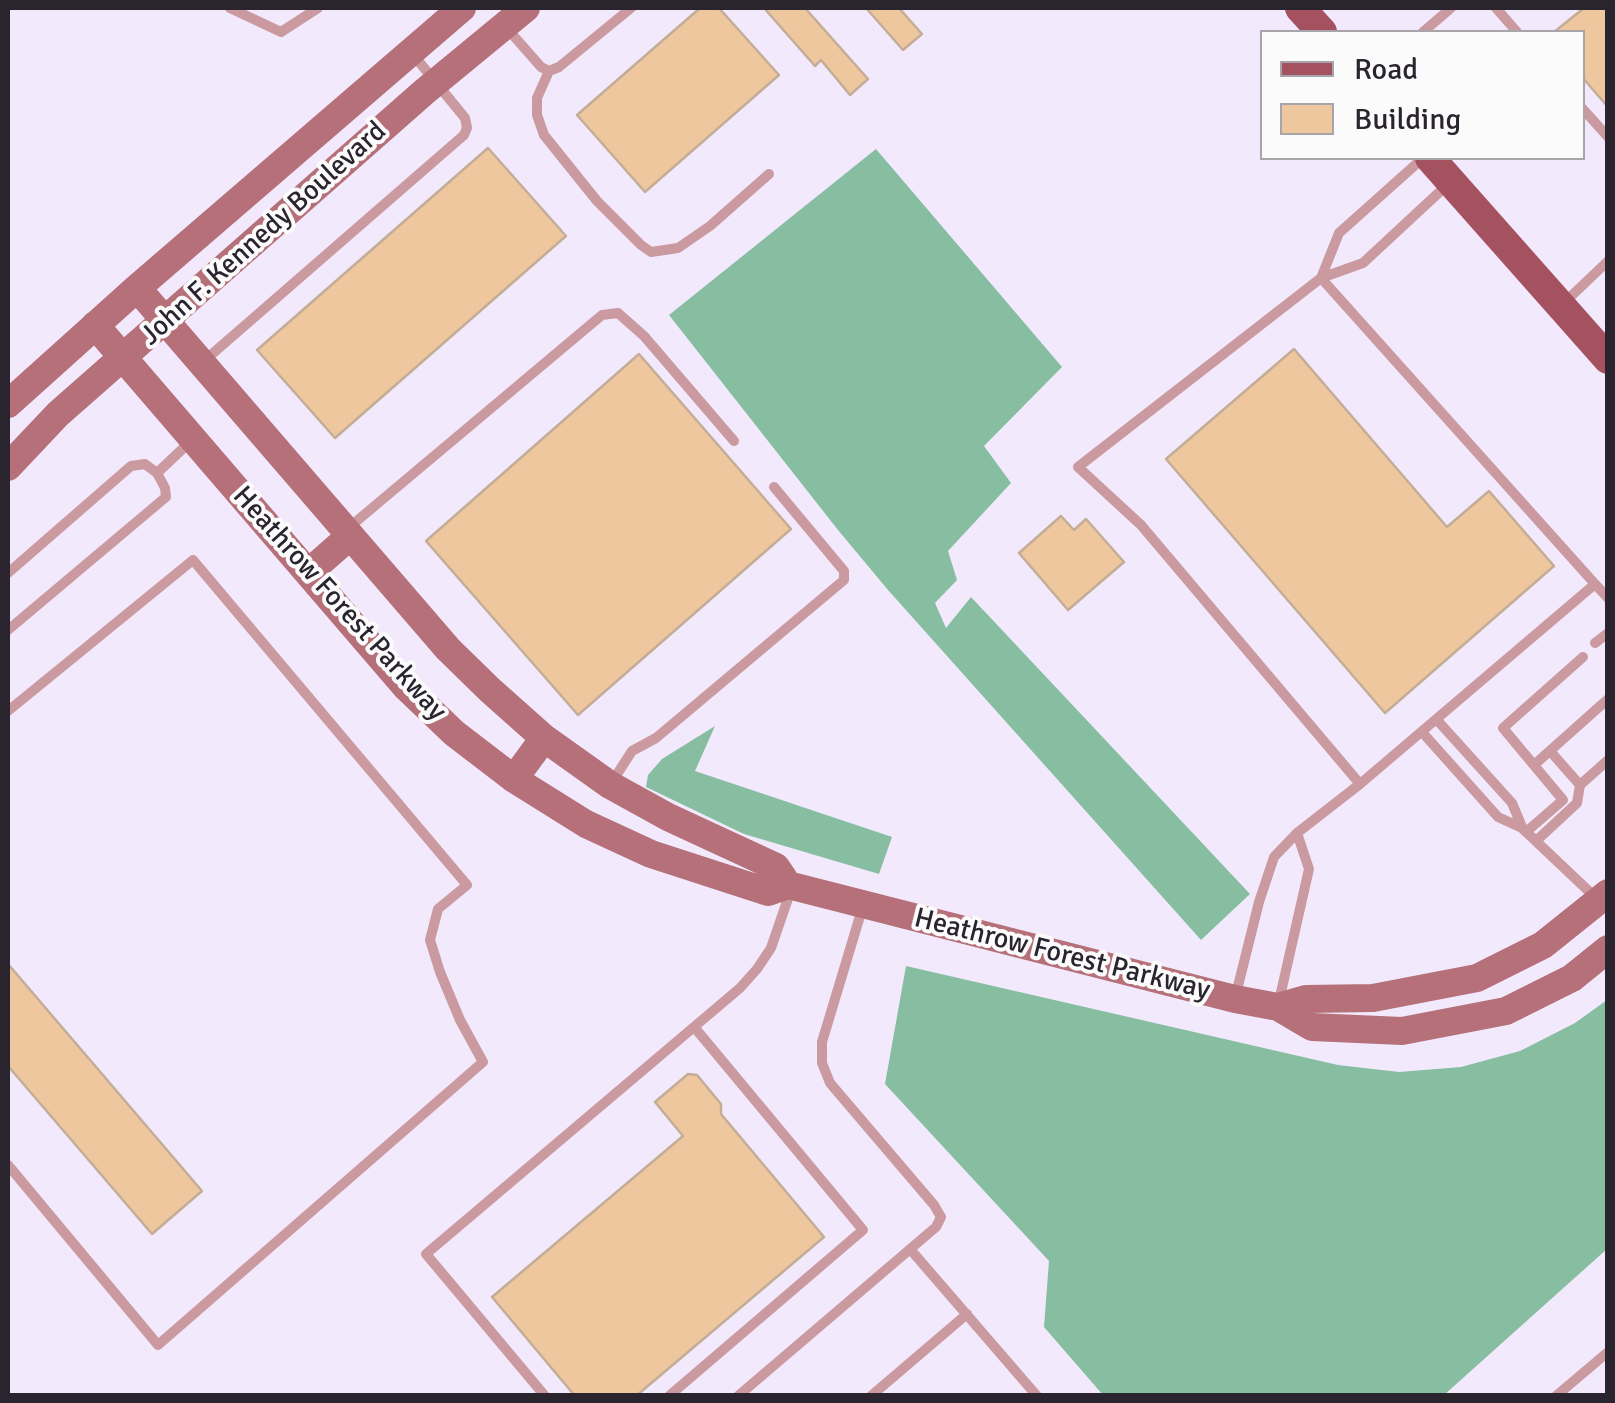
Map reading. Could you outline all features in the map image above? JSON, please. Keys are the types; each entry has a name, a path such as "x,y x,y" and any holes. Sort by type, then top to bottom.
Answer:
{"main road":[{"path":"1300,8 1320,30"},
{"path":"1429,160 1608,359"}],"street":[{"name":"John F. Kennedy Boulevard","path":"8,404 462,8"},
{"name":"John F. Kennedy Boulevard","path":"8,467 58,414 515,16"},
{"name":"Heathrow Forest Parkway","path":"137,288 448,649 544,738 610,786 668,818 776,867 790,886"},
{"name":"Heathrow Forest Parkway","path":"95,325 407,688 454,733 514,779 586,824 651,854 768,892 790,886 1278,1008 1312,1027 1402,1031 1506,1011 1572,978 1608,949"},
{"path":"308,573 347,533"},
{"path":"514,779 544,738"},
{"name":"Heathrow Forest Parkway","path":"1278,1008 1306,999 1373,998 1477,978 1543,946 1605,901"}],"lane":[{"path":"230,8 280,32 318,8"},
{"path":"631,8 549,71 538,98 537,115 544,136 597,201 652,252 678,248 710,226 769,174"},
{"path":"1424,30 1451,8"},
{"path":"1496,8 1515,30"},
{"path":"515,16 541,67 549,71"},
{"path":"203,362 464,136 466,118 411,52"},
{"path":"1585,111 1608,137"},
{"path":"1321,278 1340,233 1425,160"},
{"path":"1360,784 1141,526 1078,466 1321,278 1363,263 1452,181"},
{"path":"1561,306 1608,261"},
{"path":"1321,278 1608,598"},
{"path":"347,533 602,314 618,313 644,336 734,441"},
{"path":"156,473 194,439"},
{"path":"8,573 131,466 145,464 156,473 166,497 8,630"},
{"path":"610,786 632,751 656,738 844,580 844,571 774,487"},
{"path":"8,712 192,560 467,884 438,909 430,940 460,1020 483,1062 158,1345 8,1165"},
{"path":"1235,999 1274,857 1297,833 1437,720 1594,584"},
{"path":"1595,643 1608,633"},
{"path":"1524,830 1563,800 1503,728 1583,658"},
{"path":"1534,765 1608,699"},
{"path":"1437,720 1512,803 1524,830"},
{"path":"1422,732 1498,816 1524,830 1605,901"},
{"path":"1550,751 1580,785"},
{"path":"1536,841 1577,803 1580,785 1608,760"},
{"path":"1278,1008 1309,869 1297,833"},
{"path":"546,1396 426,1254 740,988 757,969 776,936 790,886"},
{"path":"738,1396 936,1228 940,1217 934,1204 830,1082 822,1063 822,1042 864,904"},
{"path":"669,1396 864,1230 695,1028"},
{"path":"910,1249 1037,1396"},
{"path":"871,1396 967,1314"},
{"path":"1556,1396 1608,1352"}],"green space":[{"path":"876,149 1062,367 984,446 1011,483 948,551 957,580 935,603 946,628 971,597 1250,894 1201,940 888,590 669,315"},
{"path":"715,726 695,771 892,837 879,874 744,834 646,787 648,775 662,759"},
{"path":"906,966 1338,1065 1399,1072 1461,1067 1520,1051 1575,1023 1607,1000 1607,1249 1444,1395 1103,1395 1044,1327 1049,1261 885,1084"}],"building":[{"path":"700,8 719,8 779,75 645,192 577,115"},
{"path":"764,8 805,8 868,79 850,95 821,60 815,66"},
{"path":"866,8 899,8 922,34 903,50"},
{"path":"1584,8 1608,8 1608,107 1585,80 1585,30 1556,30"},
{"path":"488,148 566,236 335,438 257,350"},
{"path":"1294,349 1447,527 1489,491 1554,566 1385,713 1166,459"},
{"path":"639,354 791,529 578,715 426,541"},
{"path":"1061,516 1074,530 1086,519 1124,562 1068,610 1019,553"},
{"path":"8,964 202,1191 152,1234 8,1066"},
{"path":"688,1074 697,1075 721,1104 721,1114 824,1237 636,1396 575,1396 492,1297 683,1136 655,1102"}]}
